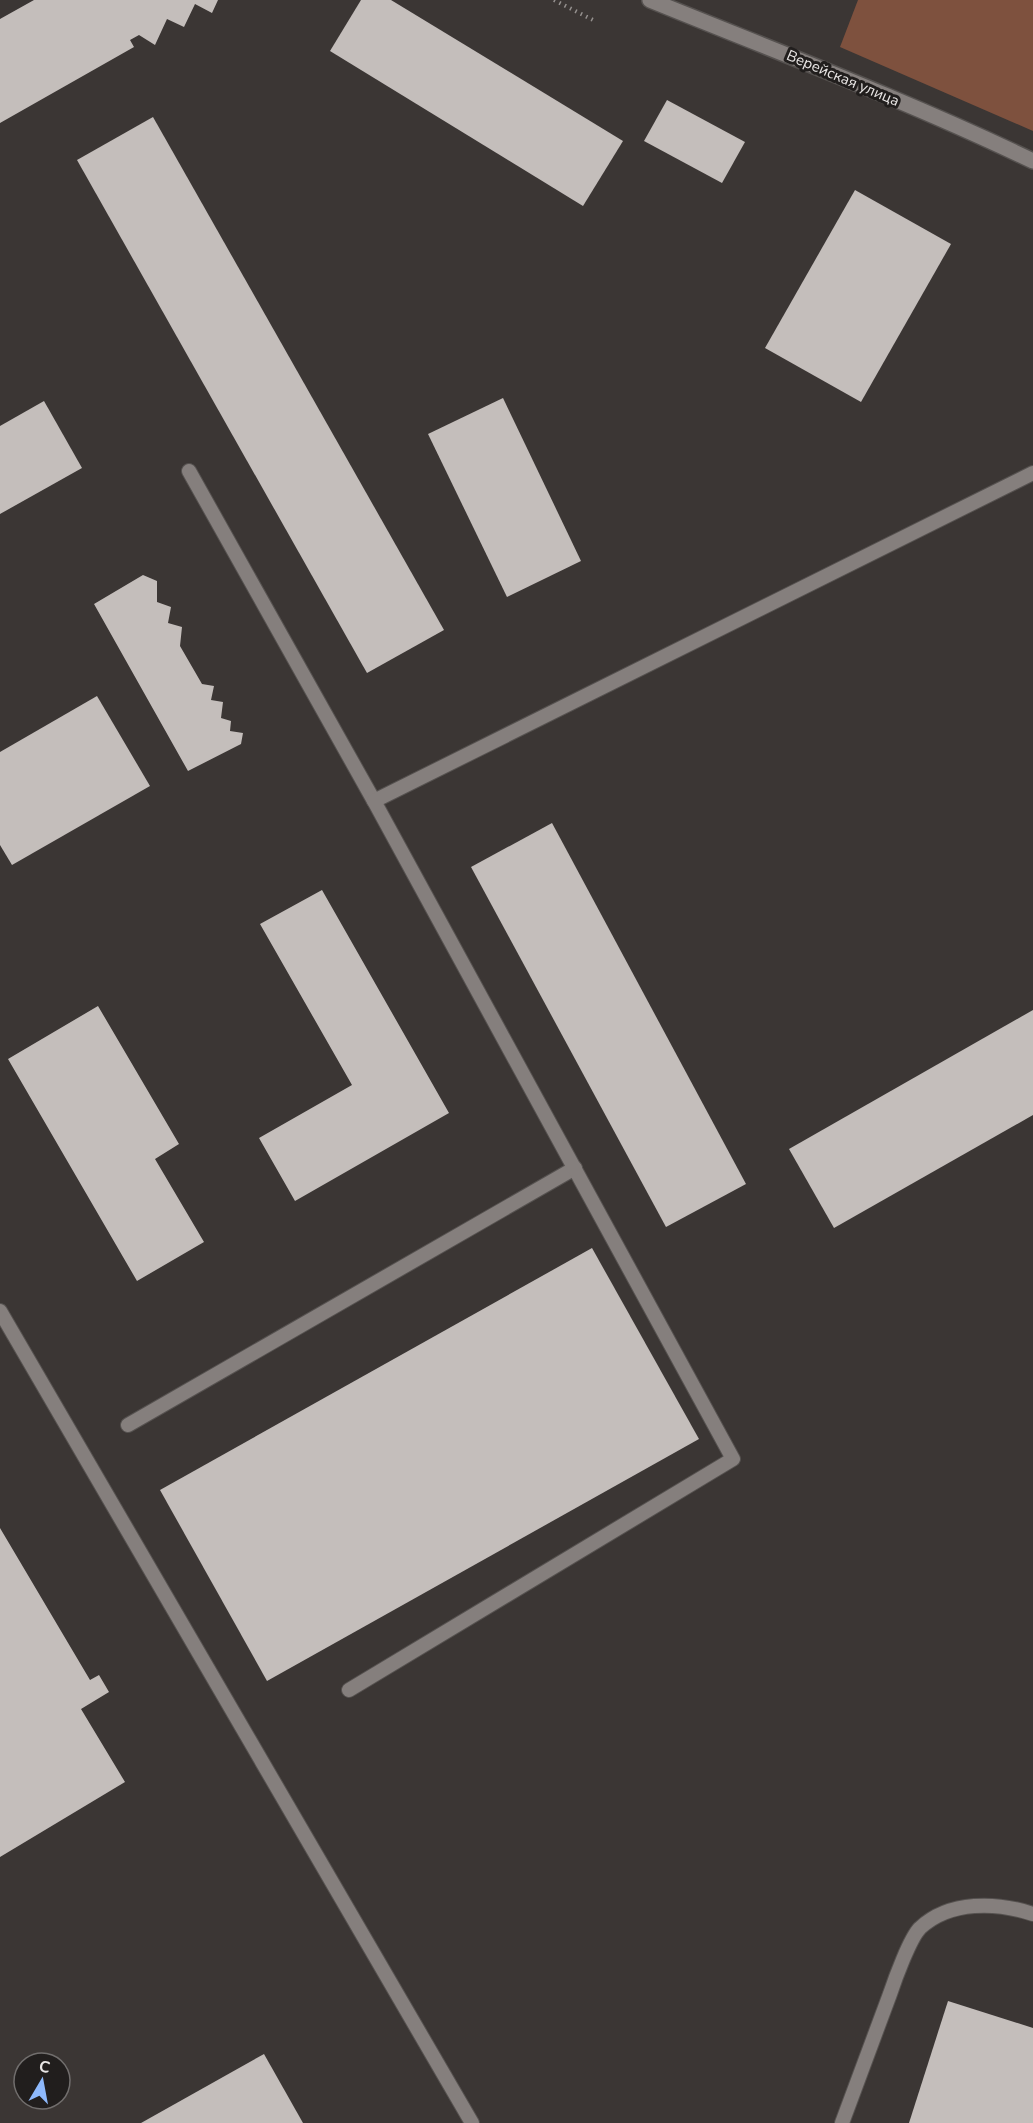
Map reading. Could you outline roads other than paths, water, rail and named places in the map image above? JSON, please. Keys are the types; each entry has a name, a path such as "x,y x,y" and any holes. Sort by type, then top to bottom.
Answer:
{"street":[{"name":"Верейская улица","path":"650,0 816,66 985,138 1033,161"}],"lane":[{"path":"189,471 374,801 733,1459 349,1690"},
{"path":"374,801 1033,473"},
{"path":"128,1425 575,1168"},
{"path":"0,1311 472,2123"},
{"path":"842,2123 901,1963 919,1929 947,1911 983,1904 1033,1914"}]}
